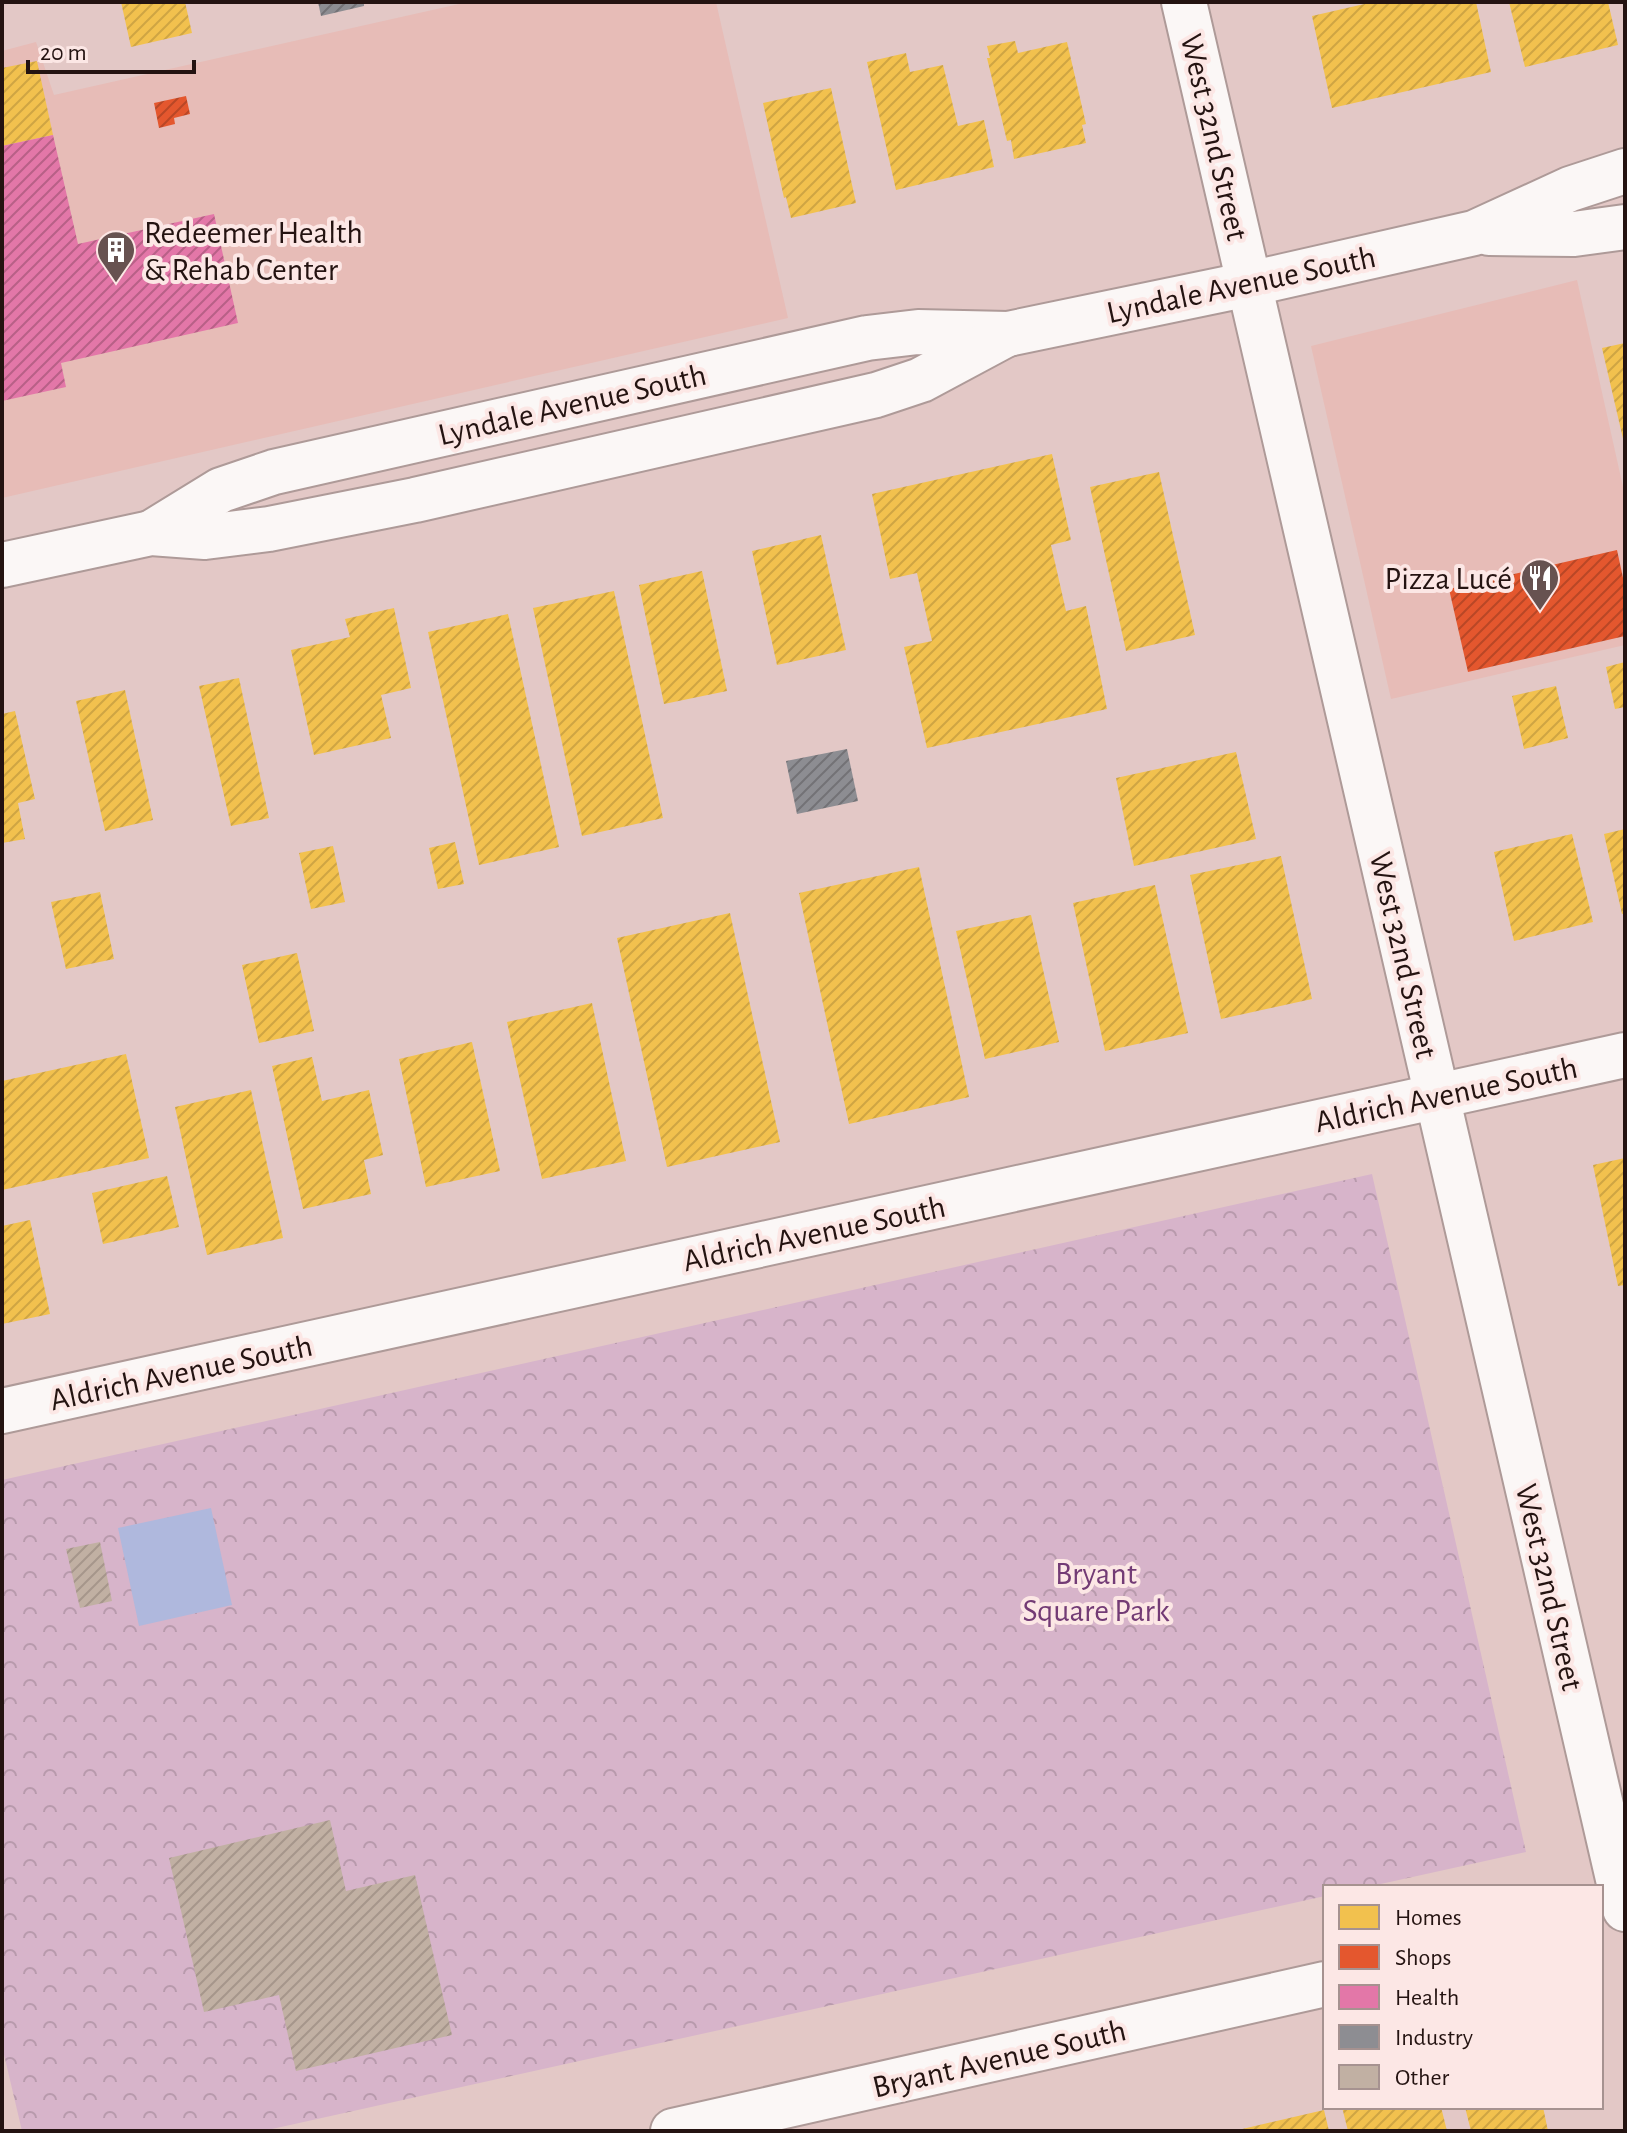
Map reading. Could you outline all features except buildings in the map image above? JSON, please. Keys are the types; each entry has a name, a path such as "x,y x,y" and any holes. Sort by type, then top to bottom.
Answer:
{"street":[{"name":"West 32nd Street","path":"1184,2 1625,1909"},
{"name":"Lyndale Avenue South","path":"151,533 210,496 245,481 435,434 867,338 918,332 1008,334 1249,284 1474,233 1570,189 1625,171"},
{"name":"Lyndale Avenue South","path":"1474,233 1574,234 1625,227"},
{"name":"Lyndale Avenue South","path":"2,565 151,533 205,537 269,529 415,500 876,395 921,380 1008,334"},
{"name":"Aldrich Avenue South","path":"2,1411 1625,1055"},
{"path":"1603,1922 1625,1916"},
{"name":"Bryant Avenue South","path":"673,2131 1323,1984"}],"shaded area":[{"path":"468,2 716,2 788,318 2,498 2,51 36,42 54,95"},
{"path":"1577,280 1625,496 1625,645 1391,699 1311,346"}],"green space":[{"name":"Bryant Square Park","path":"1372,1174 1526,1852 1376,1885 1323,1885 1323,1896 263,2131 22,2131 2,2046 2,1480"}],"water":[{"path":"211,1508 232,1605 139,1626 118,1528"}],"place":[{"name":"Redeemer Health & Rehab Center","path":"116,284"},
{"name":"Pizza Lucé","path":"1540,612"}]}
